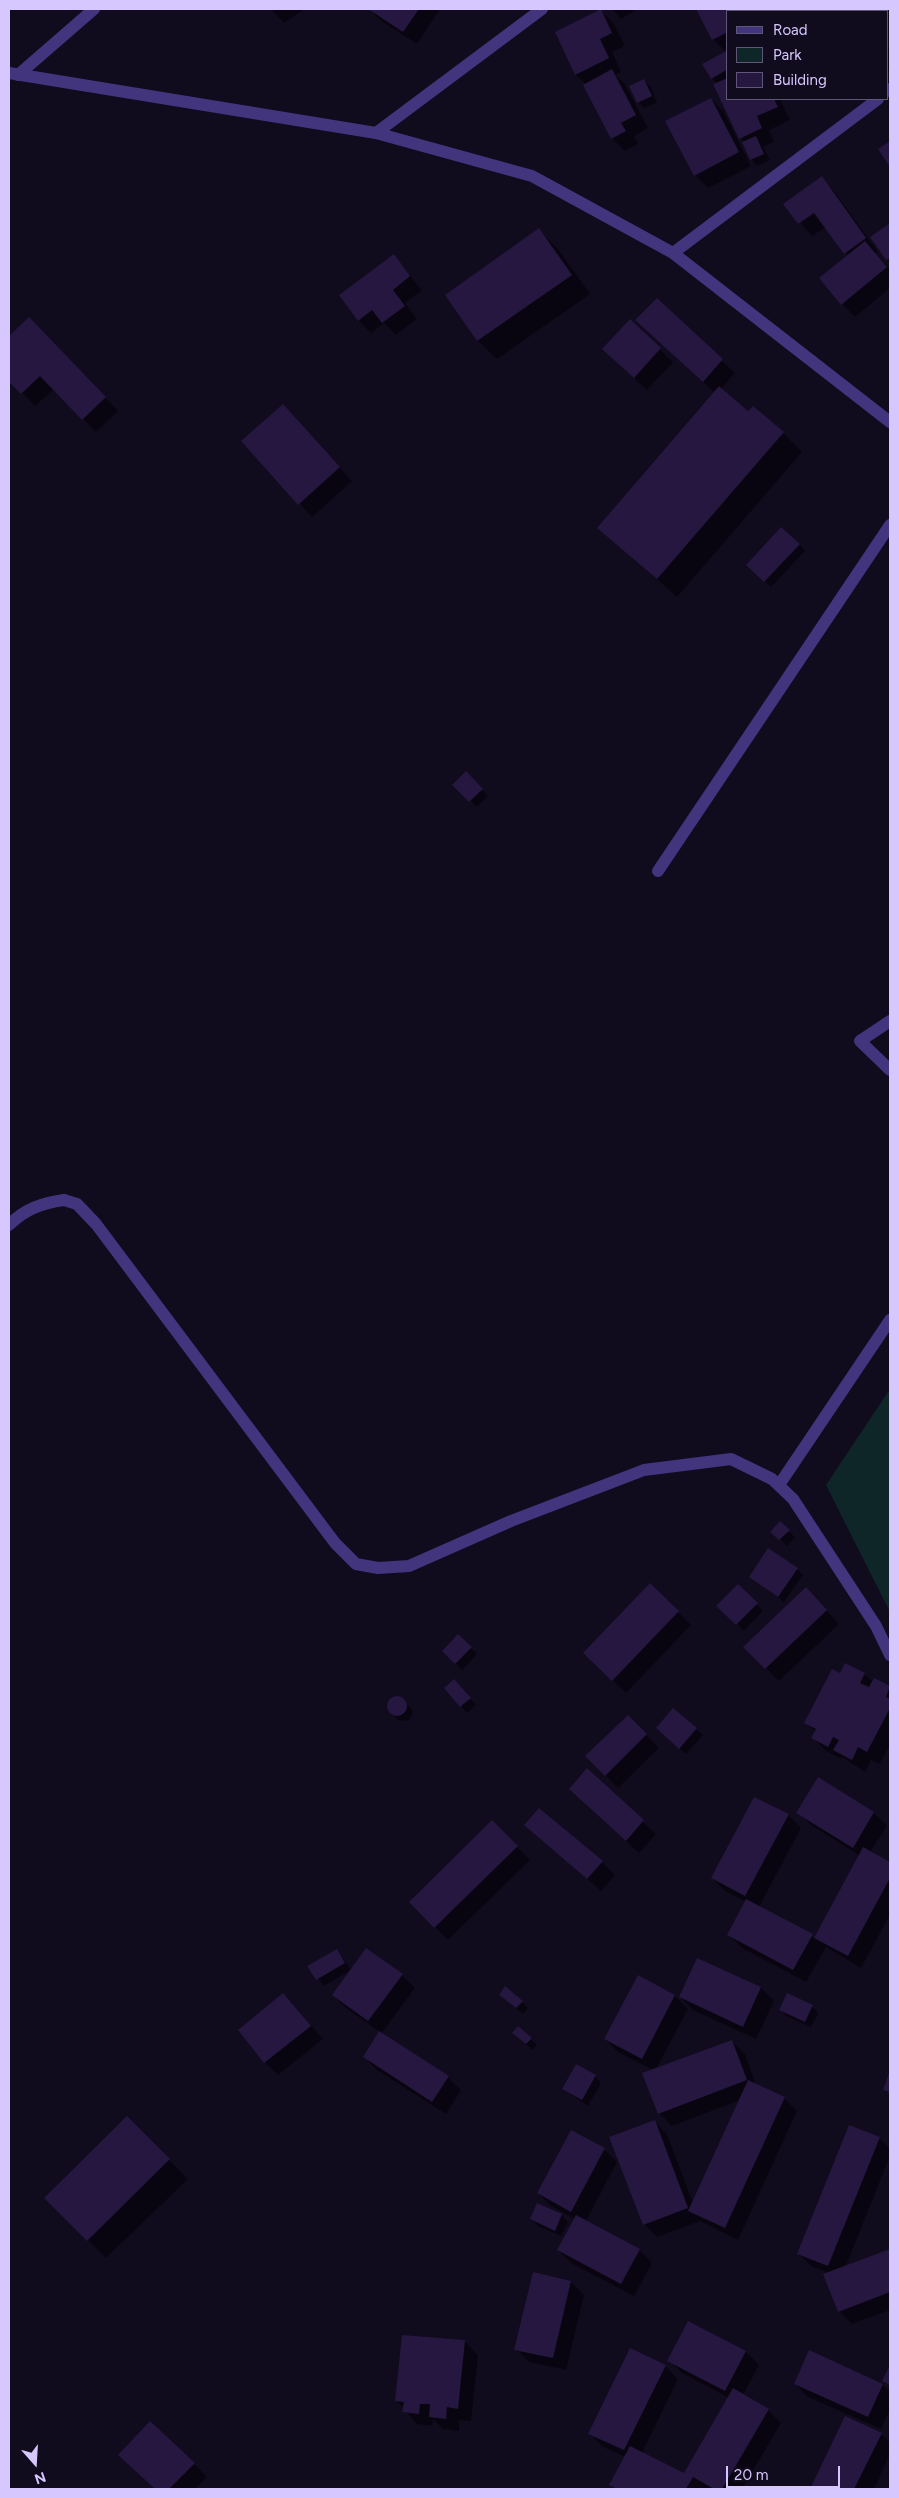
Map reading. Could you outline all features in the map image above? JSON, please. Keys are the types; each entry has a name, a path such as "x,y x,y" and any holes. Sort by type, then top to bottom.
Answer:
{"street":[{"path":"14,74 94,9"},
{"path":"376,133 542,9"},
{"path":"14,74 376,133 532,176 673,253 890,422"},
{"path":"673,253 877,100"},
{"path":"658,871 890,525"},
{"path":"890,1021 860,1041 890,1070"},
{"path":"9,1224 21,1213 46,1202 64,1200 78,1204 96,1224 336,1543 356,1564 378,1568 409,1566 511,1521 644,1470 731,1460 772,1478 793,1499 876,1626 890,1655"},
{"path":"779,1485 890,1320"}],"green space":[{"path":"890,1389 890,1612 826,1485"}],"building":[{"path":"368,9 419,9 403,32"},
{"path":"601,9 612,33 600,39 609,58 575,75 555,32"},
{"path":"696,9 729,9 726,10 726,33 712,40"},
{"path":"744,9 773,9 772,10"},
{"path":"793,9 827,9 826,10"},
{"path":"861,9 862,10 830,10"},
{"path":"726,51 726,70 711,79 702,64"},
{"path":"612,69 636,115 621,123 626,131 611,139 583,85"},
{"path":"644,79 652,96 637,103 629,86"},
{"path":"726,79 726,100 774,100 778,107 757,116 762,128 739,139 713,84"},
{"path":"711,98 739,152 694,176 665,121"},
{"path":"756,136 764,154 750,160 742,142"},
{"path":"890,141 890,167 878,149"},
{"path":"822,176 866,238 844,254 814,213 798,224 783,204"},
{"path":"890,223 890,258 886,260 870,237"},
{"path":"539,228 572,275 477,341 445,295"},
{"path":"865,241 887,267 841,305 819,278"},
{"path":"394,254 410,276 393,290 405,306 382,323 372,310 358,321 339,295"},
{"path":"657,298 723,359 703,382 635,320"},
{"path":"29,317 106,397 82,420 40,376 21,394 9,382 9,336"},
{"path":"630,319 661,348 634,378 602,349"},
{"path":"719,386 748,411 753,406 784,432 657,579 597,528"},
{"path":"283,404 340,467 298,505 241,441"},
{"path":"781,527 800,544 764,582 746,565"},
{"path":"466,771 483,789 469,802 452,785"},
{"path":"780,1521 790,1530 779,1540 770,1532"},
{"path":"768,1548 798,1568 778,1597 749,1577"},
{"path":"650,1583 679,1611 612,1681 583,1653"},
{"path":"738,1584 758,1603 736,1625 716,1606"},
{"path":"806,1587 827,1610 765,1669 743,1647"},
{"path":"458,1634 472,1647 455,1664 442,1651"},
{"path":"845,1663 865,1673 860,1683 869,1687 874,1678 890,1686 886,1697 890,1699 890,1708 867,1752 858,1747 852,1760 833,1750 839,1740 833,1737 828,1747 811,1738 816,1729 804,1723 832,1669 840,1673"},
{"path":"454,1679 471,1698 460,1707 444,1688"},
{"path":"397,1696 404,1699 407,1706 404,1713 397,1716 390,1713 387,1706 390,1699"},
{"path":"673,1708 697,1728 679,1749 656,1728"},
{"path":"628,1715 647,1734 605,1776 585,1756"},
{"path":"587,1768 644,1820 626,1841 569,1789"},
{"path":"818,1777 874,1812 853,1848 796,1813"},
{"path":"754,1797 789,1814 745,1896 711,1878"},
{"path":"539,1808 603,1861 587,1879 524,1825"},
{"path":"492,1820 518,1846 434,1928 409,1902"},
{"path":"863,1847 890,1862 890,1878 848,1956 814,1938"},
{"path":"746,1899 813,1934 793,1970 727,1935"},
{"path":"366,1948 403,1974 368,2021 332,1995"},
{"path":"337,1949 345,1963 316,1980 307,1966"},
{"path":"697,1958 761,1987 743,2027 679,1997"},
{"path":"638,1975 675,1995 642,2059 604,2039"},
{"path":"505,1986 523,2001 516,2008 499,1995"},
{"path":"283,1993 311,2026 264,2063 238,2030"},
{"path":"787,1993 813,2005 805,2022 779,2010"},
{"path":"518,2026 532,2038 526,2044 512,2033"},
{"path":"379,2031 449,2076 432,2102 363,2057"},
{"path":"732,2040 747,2080 658,2114 642,2073"},
{"path":"576,2064 596,2075 582,2100 562,2089"},
{"path":"890,2070 890,2092 883,2090"},
{"path":"748,2080 785,2097 725,2228 688,2211"},
{"path":"127,2116 170,2159 87,2241 44,2198"},
{"path":"655,2120 688,2208 643,2225 609,2137"},
{"path":"849,2125 880,2137 828,2266 797,2254"},
{"path":"571,2130 605,2148 571,2212 537,2193"},
{"path":"537,2203 562,2214 555,2231 530,2219"},
{"path":"576,2215 640,2249 621,2284 557,2250"},
{"path":"890,2249 890,2292 838,2312 823,2274"},
{"path":"533,2272 571,2281 553,2358 514,2350"},
{"path":"688,2321 746,2351 725,2391 667,2361"},
{"path":"402,2335 465,2340 458,2409 447,2407 446,2419 429,2417 430,2404 420,2404 419,2414 402,2412 404,2402 395,2401"},
{"path":"630,2348 666,2365 624,2450 588,2434"},
{"path":"809,2350 883,2384 868,2417 794,2384"},
{"path":"890,2365 890,2385 882,2381"},
{"path":"733,2388 769,2409 722,2489 714,2489 693,2477 686,2489 617,2489 609,2485 630,2446 684,2473"},
{"path":"845,2416 882,2433 854,2489 810,2489"},
{"path":"150,2421 195,2463 169,2489 155,2489 118,2455"}]}
